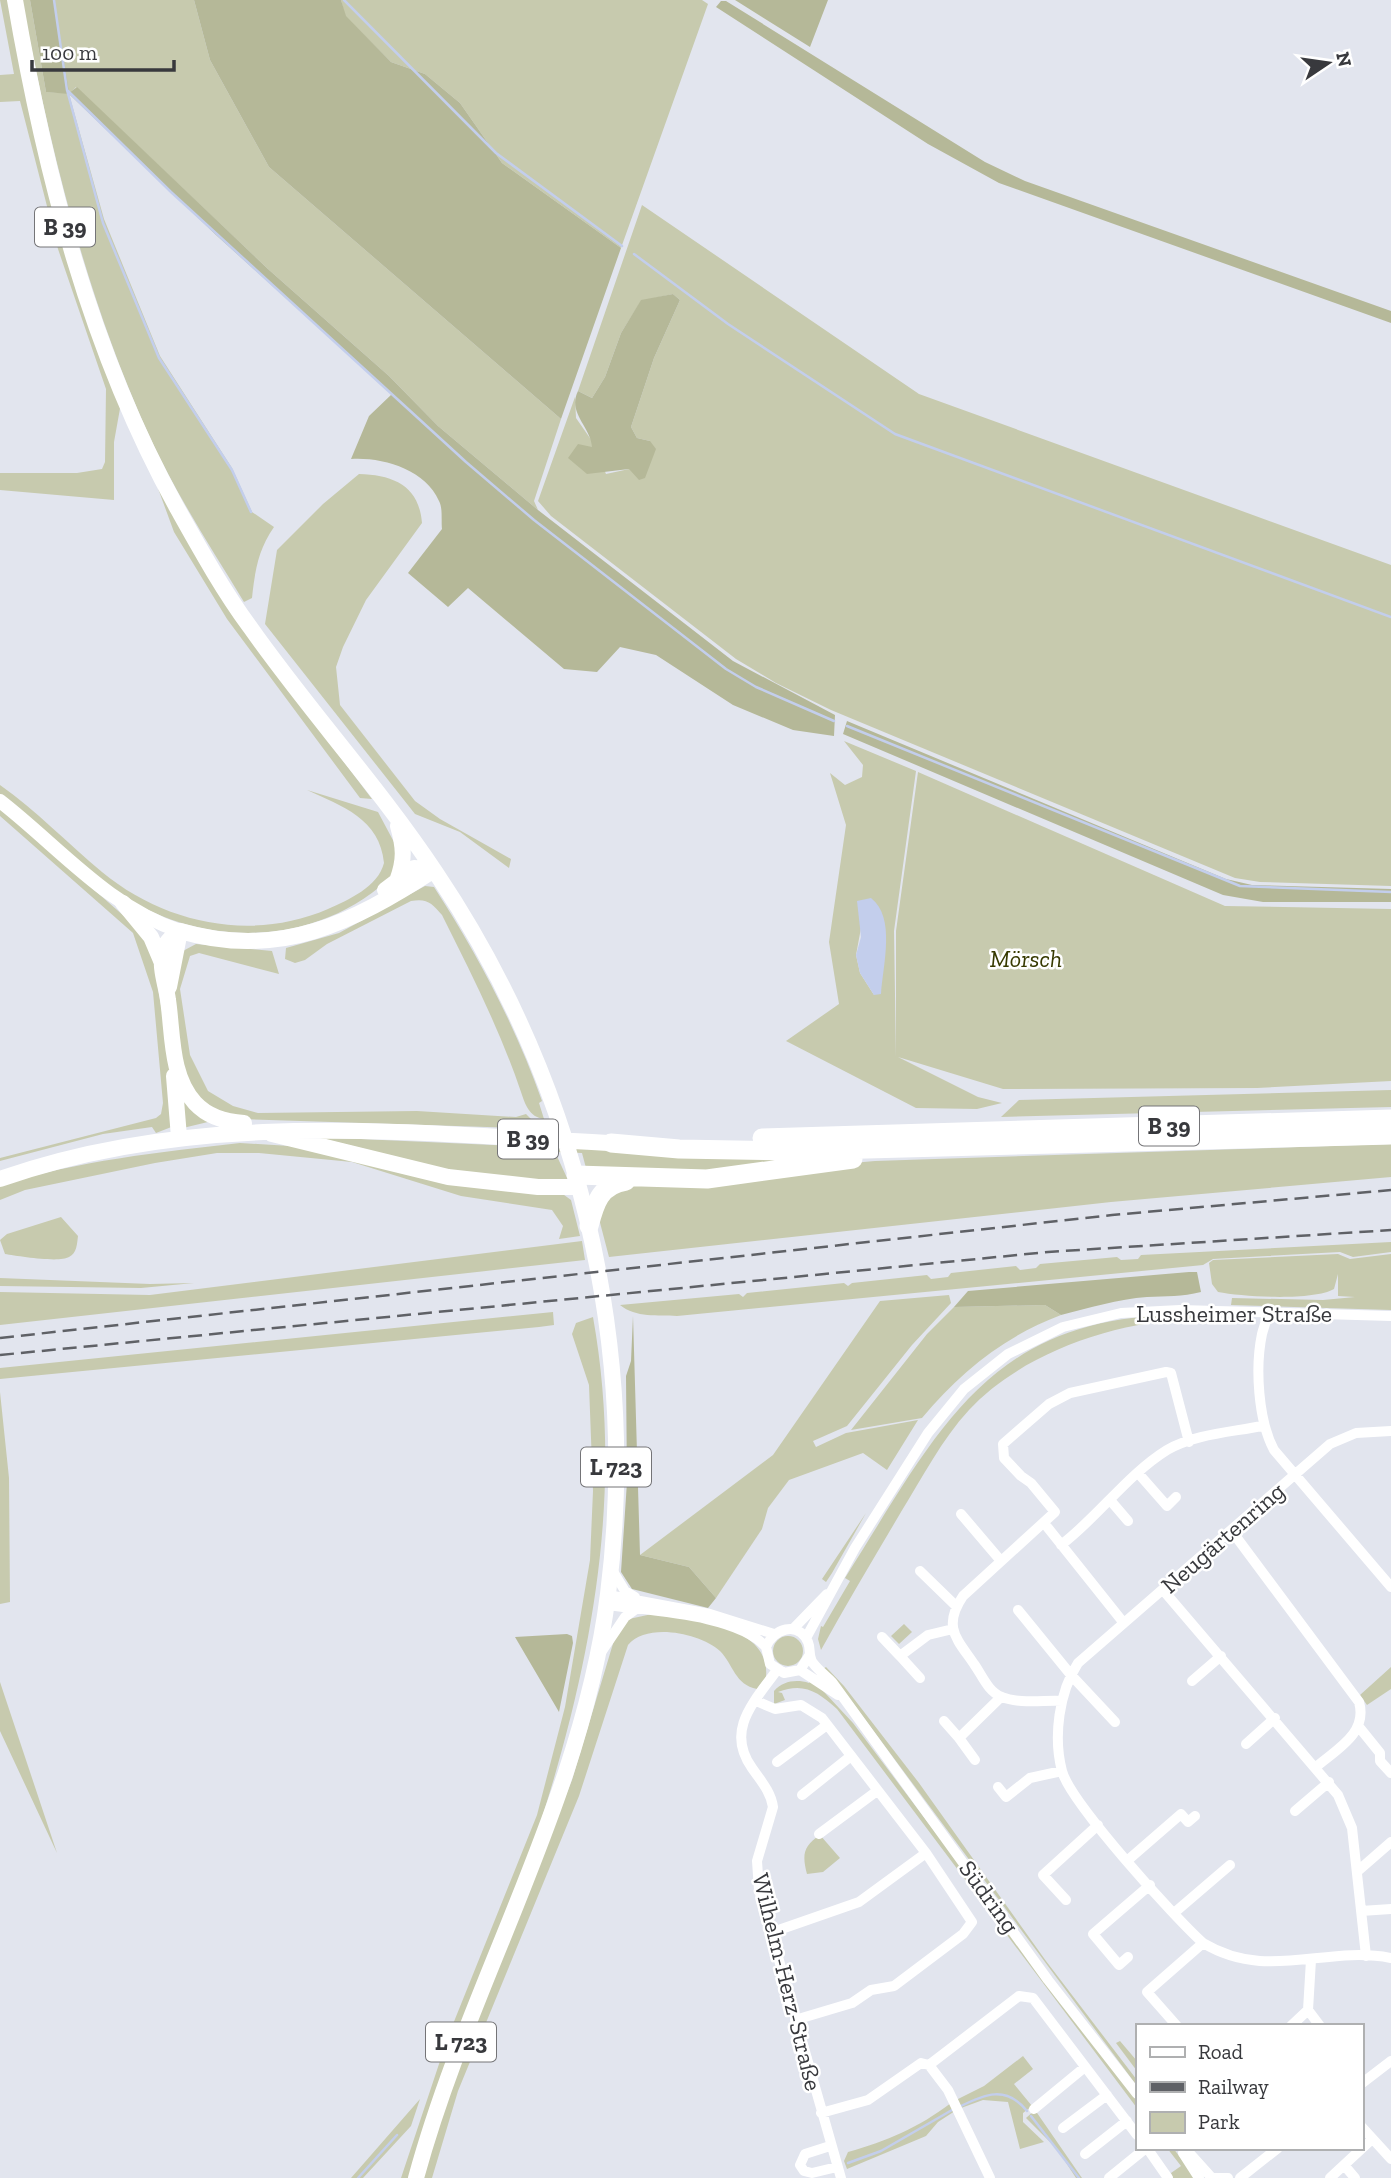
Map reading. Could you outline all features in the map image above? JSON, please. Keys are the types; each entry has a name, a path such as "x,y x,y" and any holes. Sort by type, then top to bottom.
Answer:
{"highway":[{"name":"B 39","path":"611,1143 1391,1119"},
{"name":"B 39","path":"611,1143 693,1149 942,1149 1391,1135"},
{"name":"B 39","path":"576,1177 730,1177 942,1149"},
{"name":"B 39","path":"589,1226 598,1195 607,1187 637,1178"}],"main road":[{"name":"B 39","path":"15,0 49,169 69,242 105,348 146,446 188,526 247,624 396,818 434,870 470,927 506,994 553,1104 576,1177"},
{"name":"B 39","path":"396,818 404,854 397,881"},
{"path":"354,916 414,868 434,870"},
{"path":"162,962 166,945 180,931 234,941 278,939 315,932 371,910 434,870"},
{"path":"123,904 151,937 162,962 168,997"},
{"name":"B 39","path":"180,931 168,997 175,1059 187,1092 205,1111 225,1121 285,1129 611,1143"},
{"path":"175,1059 179,1137"},
{"path":"0,1179 87,1153 179,1137 285,1129"},
{"path":"261,1130 291,1140 448,1177 527,1186 576,1177"},
{"name":"L 723","path":"416,2178 464,2035 568,1772 597,1660 608,1600 617,1435 615,1378 589,1226 576,1177"}],"street":[{"path":"0,801 123,904 149,919 180,931"},
{"name":"Lussheimer Straße","path":"806,1638 829,1592 934,1424 964,1390 1008,1354 1063,1327 1121,1313 1180,1310 1391,1316"},
{"path":"1261,1312 1255,1321 1262,1334 1259,1410 1262,1426 1274,1450 1391,1587"},
{"path":"1062,1701 1001,1697 986,1684 957,1643 953,1629 956,1606 1055,1512 1002,1453 1007,1440 1059,1398 1160,1372 1171,1373 1189,1442"},
{"path":"1061,1545 1138,1473 1168,1450 1189,1442 1262,1426"},
{"name":"Neugärtenring","path":"1391,1431 1356,1433 1330,1444 1078,1663 1062,1701 1059,1751 1068,1788 1203,1944 1224,1956 1253,1963 1366,1956 1391,1958"},
{"path":"1138,1473 1167,1506 1177,1497"},
{"path":"1110,1500 1128,1521"},
{"path":"961,1514 1001,1561"},
{"path":"1044,1522 1123,1622"},
{"path":"1231,1530 1359,1702 1359,1727 1317,1767"},
{"path":"611,1568 625,1591 637,1604 730,1627 754,1637 766,1647 770,1664 777,1670 792,1673 800,1670 809,1656"},
{"path":"920,1571 956,1606"},
{"path":"1163,1590 1317,1767 1345,1808 1352,1828 1359,1870 1366,1956"},
{"name":"Lussheimer Straße","path":"793,1629 829,1592"},
{"path":"608,1600 710,1614 774,1634 793,1629 806,1638"},
{"path":"597,1660 613,1632 637,1604"},
{"path":"1018,1610 1071,1675 1115,1722"},
{"path":"900,1656 928,1635 953,1629"},
{"path":"766,1647 774,1634"},
{"path":"882,1637 920,1678"},
{"name":"Südring","path":"806,1638 809,1656 1048,1980 1136,2093"},
{"path":"1192,1681 1221,1656"},
{"name":"Wilhelm-Herz-Straße","path":"777,1670 755,1701 740,1732 740,1744 743,1755 772,1798 773,1807 757,1861 759,1890 839,2172 804,2171 800,2165 805,2154 830,2146"},
{"name":"Südring","path":"800,1670 843,1699"},
{"path":"959,1738 1001,1697"},
{"path":"755,1701 775,1709 801,1705 816,1713 926,1853 970,1914 972,1922 963,1934 894,1986 871,1990 852,2003 795,2020"},
{"path":"1246,1744 1275,1718"},
{"path":"944,1721 975,1760"},
{"path":"777,1762 827,1725"},
{"path":"1359,1727 1380,1753 1380,1761 1391,1773"},
{"path":"1380,1753 1391,1744"},
{"path":"802,1795 851,1756"},
{"path":"998,1787 1006,1797 1030,1778 1062,1772"},
{"path":"1295,1811 1329,1782"},
{"path":"819,1834 877,1791"},
{"path":"1128,1860 1181,1814 1188,1822 1195,1816"},
{"path":"1066,1900 1043,1875 1098,1825"},
{"path":"1359,1870 1391,1842"},
{"path":"770,1933 859,1902 926,1853"},
{"path":"1174,1913 1230,1865"},
{"path":"1128,1957 1119,1965 1093,1934 1150,1885"},
{"path":"1361,1911 1391,1909"},
{"path":"1175,2024 1147,1992 1203,1944"},
{"path":"1311,1960 1308,2010 1318,2024"},
{"path":"929,2065 1019,1996 1027,1995 1033,1998 1136,2134"},
{"path":"1293,2024 1308,2010"},
{"path":"1363,2082 1391,2061"},
{"path":"821,2113 868,2099 920,2063 929,2065 948,2090 989,2178"},
{"path":"1034,2109 1085,2067"},
{"path":"1063,2128 1107,2095"},
{"path":"1085,2154 1126,2122"},
{"path":"1363,2128 1391,2159"},
{"path":"1363,2148 1373,2139"},
{"path":"1109,2178 1144,2150"},
{"path":"1148,2150 1168,2178"},
{"path":"1180,2150 1199,2178"},
{"path":"1187,2150 1213,2178 1228,2178"},
{"path":"1240,2178 1275,2150"},
{"path":"1330,2178 1361,2150"},
{"path":"1344,2165 1356,2178"}],"green space":[{"path":"0,0 9,0 121,403 114,442 114,500 0,490 0,473 77,473 102,469 105,462 106,389 58,249 20,101 0,102 0,75 14,74"},
{"path":"22,0 30,0 46,92 68,93 54,0 194,0 210,60 269,167 561,419 534,501 538,510 438,426 389,376 268,269 76,87 69,94 104,219 160,356 232,468 252,512 274,527 258,561 252,598 244,602 169,475 147,431 105,326 58,165"},
{"path":"30,0 54,0 69,93 77,87 268,269 389,376 438,426 538,510 733,661 835,715 834,736 793,730 733,705 656,655 620,647 597,672 564,669 468,588 448,607 408,573 442,529 439,501 424,481 401,467 376,460 351,459 369,416 392,394 216,235 69,94 46,92"},
{"path":"194,0 341,0 346,16 391,62 425,74 460,103 502,163 621,248 561,419 269,167 210,60"},
{"path":"341,0 702,0 708,4 621,248 502,163 460,103 425,74 391,62 345,16"},
{"path":"735,0 828,0 810,47"},
{"path":"721,1 726,1 985,162 1025,181 1391,311 1391,323 999,183 928,144 716,7"},
{"path":"642,205 919,394 1391,565 1391,886 1260,882 1235,878 831,710 776,683 736,659 551,516 538,501 575,397 576,418 592,441 606,474 629,469 650,441 637,438 631,427 654,358 680,300 673,294 641,301 621,333 605,377 592,398 578,391"},
{"path":"673,294 680,300 654,358 631,427 637,438 650,441 656,449 645,478 639,480 629,469 587,474 568,458 578,444 592,447 575,406 578,391 592,398 605,377 621,333 641,300"},
{"path":"152,472 231,613 372,799 360,798 227,619 174,532"},
{"path":"359,474 383,477 402,485 416,500 422,523 366,600 343,647 336,667 340,705 415,801 440,819 511,859 509,868 460,832 415,814 265,624 277,550 323,504"},
{"path":"847,721 1226,879 1252,885 1391,889 1391,902 1263,902 1223,895 843,734"},
{"name":"Mörsch","path":"844,741 916,771 894,931 896,1057 896,931 918,772 1225,906 1391,909 1391,1081 1257,1088 1003,1089 898,1057 978,1097 1002,1103 977,1109 916,1108 786,1041 839,1004 829,942 846,825 830,773 845,785 862,777 863,765","holes":["861,928 874,995 860,973 856,955"]},
{"path":"0,785 127,890 181,915 210,922 240,926 299,919 344,901 361,892 376,879 384,863 375,835 357,816 307,790 378,812 395,844 395,873 365,898 331,916 296,928 259,933 221,931 184,924 149,910 100,880 0,794"},
{"path":"0,807 133,924 152,952 170,1059 174,1126 156,1133 152,1127 103,1134 0,1161 0,1158 156,1118 161,1114 163,1103 153,992 133,933 0,816"},
{"path":"425,886 434,887 466,938 494,991 520,1045 542,1101 539,1103 544,1119 531,1113 526,1105 504,1046 474,980 442,915 429,902 411,901 327,944 305,960 295,963 285,959 286,948 339,933"},
{"path":"196,944 272,951 279,974 199,953 190,956 180,989 190,1055 208,1091 233,1106 258,1113 417,1111 516,1117 526,1114 532,1120 551,1123 553,1129 237,1119 210,1109 203,1104 183,1071 175,1031 175,990 181,952"},
{"path":"180,1087 212,1121 183,1128"},
{"path":"1391,1090 1391,1107 1001,1117 1019,1100"},
{"path":"316,1137 581,1149 846,1152 751,1171 586,1168 582,1153 555,1152 568,1180 481,1178"},
{"path":"240,1143 290,1146 560,1192 571,1200 580,1236 559,1239 563,1226 552,1210 461,1196 352,1162 259,1153 217,1153 155,1163 25,1190 0,1200 0,1185 29,1177 149,1154"},
{"path":"1391,1144 1391,1177 1111,1202 609,1257 598,1215 618,1184 875,1161"},
{"path":"61,1217 78,1236 72,1255 64,1259 48,1259 5,1254 0,1240 7,1234"},
{"path":"582,1241 585,1260 0,1325 0,1292 150,1295"},
{"path":"1391,1242 1391,1252 1353,1257 1340,1252 1213,1259 1203,1265 677,1316 640,1314 620,1305 739,1294 743,1297 747,1293 844,1283 848,1286 852,1283 927,1275 931,1279 948,1277 951,1273 1016,1266 1020,1270 1036,1268 1040,1264 1117,1257 1121,1260 1138,1259 1141,1255"},
{"path":"1338,1254 1350,1259 1391,1254 1391,1310 1231,1305 1232,1298 1323,1300 1355,1297 1338,1296 1338,1274 1334,1289 1295,1297 1230,1294 1218,1292 1212,1284 1209,1263 1213,1260"},
{"path":"1197,1272 1201,1292 1125,1300 1061,1315 1045,1305 954,1307 968,1291"},
{"path":"0,1278 150,1284 194,1283 141,1288 0,1286"},
{"path":"949,1295 951,1303 912,1345 847,1426 813,1441 816,1447 846,1433 918,1420 887,1470 863,1453 789,1480 768,1508 762,1529 716,1598 689,1567 640,1555 773,1455 880,1301"},
{"path":"1045,1305 1061,1315 1021,1333 985,1357 952,1385 922,1418 851,1430 927,1334 954,1307"},
{"path":"553,1312 554,1325 539,1327 0,1379 0,1368"},
{"path":"1204,1315 1202,1320 1141,1325 1076,1342 1017,1371 991,1389 959,1421 941,1446 821,1650 818,1639 821,1626 823,1627 850,1581 845,1578 913,1470 946,1424 982,1385 1024,1354 1073,1331 1132,1318"},
{"path":"633,1316 640,1555 689,1567 716,1598 708,1608 632,1589 621,1572 627,1482 626,1376 631,1361"},
{"path":"593,1317 605,1429 602,1540 586,1649 560,1758 527,1865 409,2178 401,2178 449,2034 537,1815 565,1707 590,1560 593,1491 589,1385 572,1334 576,1323"},
{"path":"0,1392 9,1478 10,1602 0,1604"},
{"path":"866,1513 832,1573 826,1582 822,1579"},
{"path":"652,1614 706,1623 742,1635 756,1645 764,1659 766,1677 757,1689 750,1687 739,1679 720,1651 687,1635 660,1632 648,1634 628,1645 579,1796 458,2091 432,2178 422,2178 450,2087 572,1780 615,1637 629,1619"},
{"path":"904,1624 912,1632 899,1644 891,1636"},
{"path":"572,1636 573,1643 559,1712 515,1637"},
{"path":"788,1636 794,1637 802,1645 802,1657 794,1665 788,1666 782,1665 774,1657 773,1651 774,1645 782,1637"},
{"path":"826,1667 844,1686 919,1783 1046,1961 1136,2079 1136,2085 841,1687 823,1669"},
{"path":"1391,1667 1391,1689 1367,1705 1360,1695"},
{"path":"812,1679 853,1723 1136,2099 1136,2107 837,1709 810,1690 796,1688 778,1692 782,1693 785,1700 774,1704 774,1691 781,1685 795,1681 809,1683"},
{"path":"0,1682 57,1853 0,1731"},
{"path":"820,1835 840,1858 823,1872 807,1874 805,1852 810,1843"},
{"path":"1120,2041 1136,2060 1136,2070 1116,2043"},
{"path":"1023,2056 1033,2069 1014,2084 1032,2106 1023,2113 1023,2122 1044,2142 1020,2149 1008,2102 983,2100 961,2108 956,2100 984,2086"},
{"path":"420,2099 411,2126 363,2178 351,2178"},
{"path":"951,2103 955,2111 938,2122 926,2136 847,2169 844,2161 848,2152 902,2133"},
{"path":"1035,2110 1082,2178 1076,2178 1057,2149 1026,2118"},
{"path":"1169,2150 1175,2150 1196,2178 1173,2178 1171,2173 1181,2166"}],"water":[{"path":"871,898 879,906 886,929 881,994 874,995 860,973 856,955 861,937 857,901"}],"waterway":[{"path":"54,0 67,90 103,223 159,358 232,470 251,512"},
{"path":"344,0 496,153 622,246"},
{"path":"67,90 171,192 466,462 534,520 726,669 756,687 834,721"},
{"path":"634,254 728,324 895,434 1391,617"},
{"path":"847,726 1240,886 1391,892"},
{"path":"959,2107 995,2094 1011,2098 1027,2111"},
{"path":"848,2163 881,2151 952,2110"},
{"path":"1031,2116 1079,2178"},
{"path":"358,2178 397,2135"}],"railway":[{"path":"0,1338 1112,1215 1391,1190"},
{"path":"0,1355 1048,1252 1391,1230"}]}
